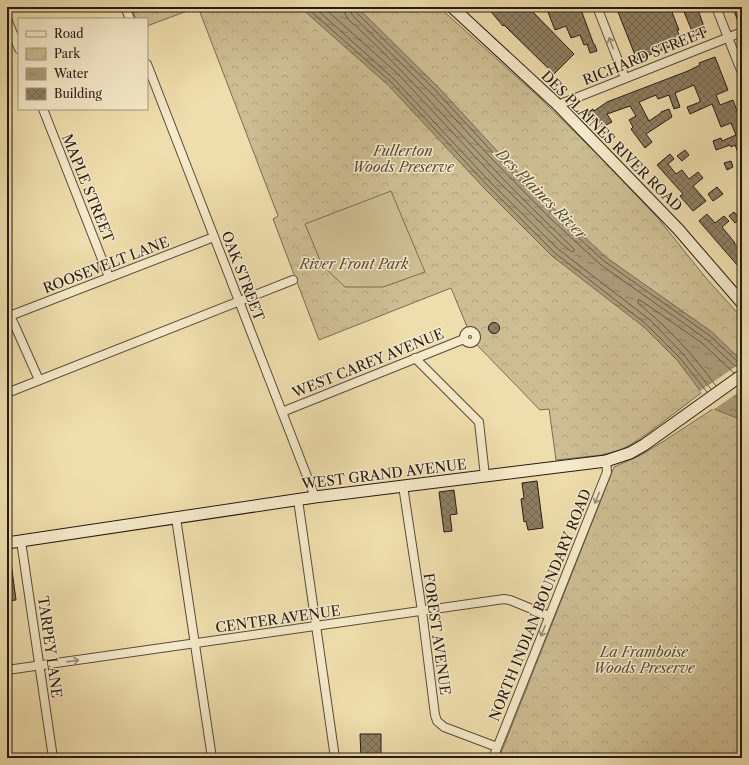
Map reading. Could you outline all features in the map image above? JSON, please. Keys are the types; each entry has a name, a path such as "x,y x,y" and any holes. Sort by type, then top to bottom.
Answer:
{"main road":[{"name":"DES PLAINES RIVER ROAD","path":"452,7 558,105 678,229 742,303"},
{"name":"WEST GRAND AVENUE","path":"7,542 315,497 606,461 630,453 644,445 742,375"}],"street":[{"path":"125,7 130,18"},
{"path":"597,7 625,78"},
{"path":"716,7 742,73"},
{"path":"7,18 18,46"},
{"name":"RICHARD STREET","path":"558,105 742,32"},
{"name":"OAK STREET","path":"148,67 315,497"},
{"name":"MAPLE STREET","path":"43,110 109,278"},
{"name":"ROOSEVELT LANE","path":"8,315 214,237"},
{"path":"7,393 292,280"},
{"path":"8,315 39,380"},
{"name":"WEST CAREY AVENUE","path":"282,412 464,339"},
{"path":"415,358 479,422 485,476"},
{"name":"NORTH INDIAN BOUNDARY ROAD","path":"493,758 607,472 606,461"},
{"name":"FOREST AVENUE","path":"403,486 437,721 444,727 497,747"},
{"path":"298,500 335,758"},
{"path":"176,518 212,758"},
{"name":"TARPEY LANE","path":"21,540 53,758"},
{"name":"CENTER AVENUE","path":"7,670 504,599 549,616"}],"green space":[{"path":"131,7 198,7 148,26 148,18 136,18"},
{"name":"Fullerton Woods Preserve","path":"198,7 439,7 540,98 600,157 657,217 706,278 742,318 742,362 700,391 701,393 630,445 620,450 602,455 556,460 549,409 540,410 476,344 480,340 479,333 474,328 468,329 451,288 319,340 273,219 278,216"},
{"name":"River Front Park","path":"391,191 425,272 383,287 345,287 322,265 305,224"},
{"name":"La Framboise Woods Preserve","path":"742,390 742,758 499,758 614,467 639,456 664,441"}],"water":[{"path":"300,7 357,7 439,88 499,153 557,212 607,258 712,332 742,361 742,420 714,409 677,360 644,327 552,256 485,189 388,85"}],"pier":[{"path":"742,362 742,390 713,410 700,391"}],"building":[{"path":"487,7 528,7 574,54 554,74 504,25 503,26"},
{"path":"546,7 580,7 597,51 590,53 587,44 584,45 580,35 571,38 566,26 555,30"},
{"path":"616,7 654,7 655,10 663,7 682,7 672,12 682,42 637,60"},
{"path":"682,7 697,7 706,32 694,36"},
{"path":"742,8 742,17 737,19 734,10"},
{"path":"715,57 728,90 716,95 720,105 733,100 742,124 742,162 735,145 731,147 730,145 716,150 713,141 721,138 722,141 736,135 731,123 721,127 712,104 690,114 687,107 700,102 694,85 675,93 680,107 674,109 669,95 658,99 656,95 639,102 649,121 661,112 669,109 672,117 646,134 652,142 645,148 631,129 633,127 629,120 636,116 630,106 607,114 612,122 602,127 598,120 596,121 594,118 591,120 587,113 593,109 594,111 607,102 688,71 700,65 699,63"},
{"path":"685,150 689,155 682,161 677,156"},
{"path":"670,154 674,159 668,164 676,174 682,170 689,179 698,172 703,178 693,186 706,201 693,211 680,196 683,194 657,165"},
{"path":"731,161 733,167 727,170 724,163"},
{"path":"717,187 723,194 713,201 708,194"},
{"path":"734,212 740,219 735,223 729,216"},
{"path":"707,214 715,223 724,216 729,221 722,227 742,252 742,264 738,266 699,221"},
{"path":"492,323 496,323 498,324 498,332 492,333 489,330 489,326"},
{"path":"537,481 543,528 528,530 526,521 524,522 521,499 524,498 522,483"},
{"path":"454,490 457,514 450,515 452,531 444,532 439,492"},
{"path":"11,563 16,600 7,601 7,564"},
{"path":"360,734 381,734 381,758 361,758"}],"water label":[{"name":"Des Plaines River","path":"541,194"}]}
